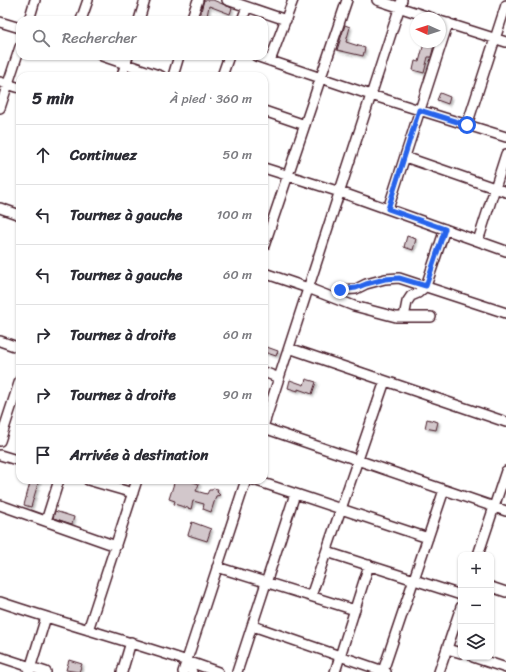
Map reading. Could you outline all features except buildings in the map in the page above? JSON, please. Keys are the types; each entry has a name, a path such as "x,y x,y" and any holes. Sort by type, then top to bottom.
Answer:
{"street":[{"path":"30,16 35,0"},
{"path":"82,16 88,0"},
{"path":"140,16 145,0"},
{"path":"192,16 198,0"},
{"path":"227,0 286,20"},
{"path":"293,0 270,61 371,95 506,137"},
{"path":"268,222 288,176 347,0"},
{"path":"377,0 401,4 419,12"},
{"path":"268,412 401,4"},
{"path":"467,125 506,5"},
{"path":"244,16 247,7"},
{"path":"0,22 16,27"},
{"path":"446,23 506,42"},
{"path":"388,209 405,157 437,48"},
{"path":"0,108 4,83 16,56"},
{"path":"123,72 127,60 152,72"},
{"path":"174,72 178,60"},
{"path":"223,72 228,60"},
{"path":"4,83 16,87"},
{"path":"268,112 305,125"},
{"path":"478,241 506,154"},
{"path":"405,157 506,192"},
{"path":"268,169 340,192 506,251"},
{"path":"0,208 16,214"},
{"path":"404,317 407,302 411,296 418,293 426,286 445,229"},
{"path":"268,274 354,306 396,317 431,318"},
{"path":"340,290 356,288 385,279 399,278 506,313"},
{"path":"0,341 16,347"},
{"path":"289,348 506,422"},
{"path":"268,374 279,378"},
{"path":"311,596 385,381"},
{"path":"0,440 16,392"},
{"path":"268,429 506,511"},
{"path":"0,455 16,460"},
{"path":"479,552 506,471"},
{"path":"46,521 58,484"},
{"path":"102,484 133,493"},
{"path":"88,630 136,484"},
{"path":"183,672 245,484"},
{"path":"266,484 428,538"},
{"path":"253,626 385,671 444,490"},
{"path":"237,672 295,494"},
{"path":"0,505 116,546"},
{"path":"327,552 458,594"},
{"path":"335,672 369,565"},
{"path":"217,567 355,610"},
{"path":"494,588 506,592"},
{"path":"0,602 46,618 131,642 218,672"},
{"path":"439,672 458,615"},
{"path":"30,670 46,618"},
{"path":"122,672 131,642"},
{"path":"447,649 458,652"},
{"path":"0,657 30,670 46,672"},
{"path":"481,660 506,668"},
{"path":"187,661 192,672"}],"route":[{"path":"340,290 356,288 385,279 399,278 426,286 445,229 388,209 419,110 467,125"}]}
